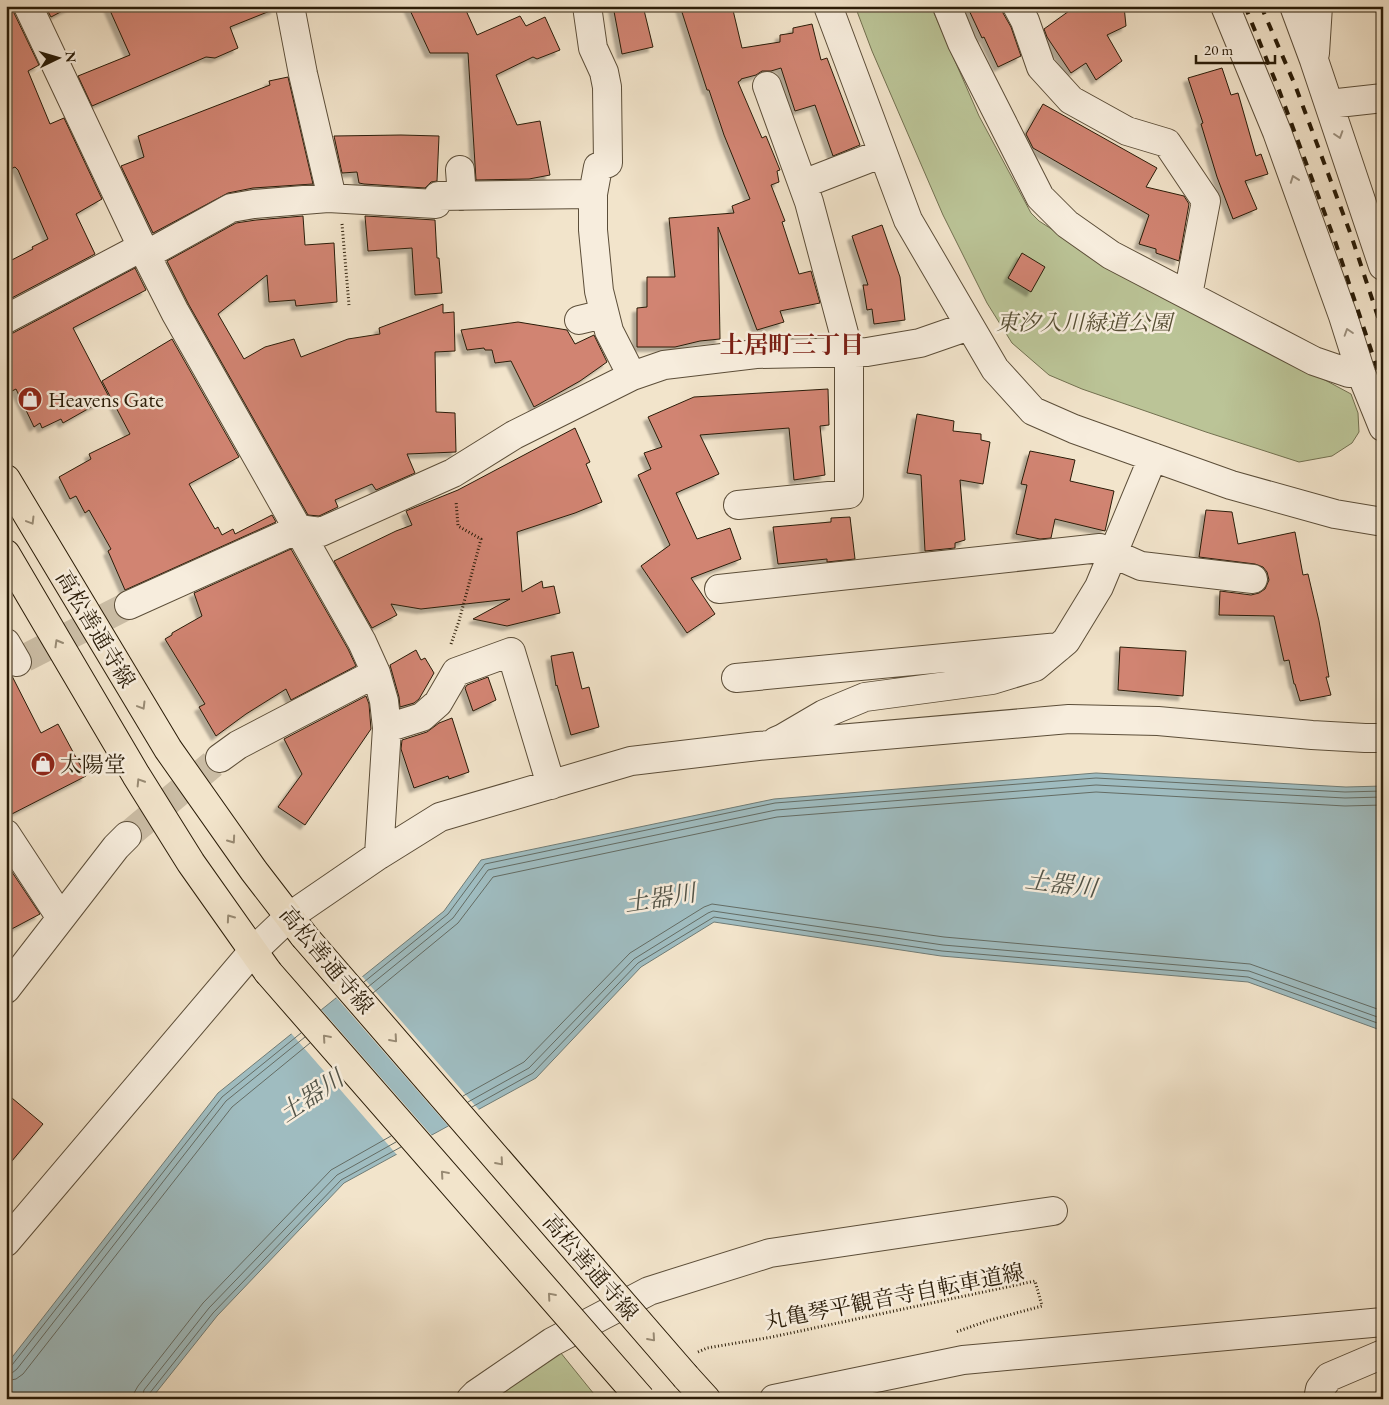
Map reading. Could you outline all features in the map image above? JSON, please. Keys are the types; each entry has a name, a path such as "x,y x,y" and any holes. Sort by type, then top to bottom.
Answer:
{"main road":[{"name":"高松善通寺線","path":"6,479 168,749 254,871 297,926 706,1399"},
{"name":"高松善通寺線","path":"6,554 136,775 191,863 261,961 640,1399"}],"street":[{"path":"28,6 144,251 175,312 362,642 376,673 384,701 387,728 378,855"},
{"path":"290,6 303,74 336,198"},
{"path":"587,6 593,48 604,72 608,163 598,167 593,194 593,230 599,291 592,317 609,331 632,376"},
{"path":"828,6 908,220 995,369 1033,410 1074,429 1230,485 1335,514 1383,522"},
{"path":"947,6 962,43 1040,197 1067,224 1111,255 1314,361 1349,373 1361,373"},
{"path":"1017,6 1025,21 1041,67 1071,100 1127,131 1167,143 1206,201 1188,295"},
{"path":"1225,6 1277,132 1343,316 1361,373 1383,428"},
{"path":"1294,6 1383,266"},
{"path":"1314,60 1318,6"},
{"path":"738,504 849,494 849,352 810,202 767,86"},
{"path":"1329,104 1383,98"},
{"path":"803,184 883,153"},
{"path":"6,319 231,208 254,204 336,198 436,204 454,187 593,194"},
{"path":"130,605 298,530 321,532 453,473 514,435 632,376 664,365 756,354 866,352 920,344 969,326"},
{"path":"758,746 783,738 824,714 865,697 992,680 1035,667 1066,641 1099,587 1152,457"},
{"path":"718,589 1100,548 1140,566 1253,579"},
{"path":"736,678 1059,647"},
{"path":"387,728 422,717 438,703 456,672 510,652 551,785"},
{"path":"220,758 238,745 376,673"},
{"path":"6,1242 261,961 297,926 378,855 440,817 631,761 758,746 1069,720 1158,721 1312,735 1383,738"},
{"path":"6,834 61,918"},
{"path":"6,989 116,847 127,836"},
{"path":"471,1399 552,1342 649,1291 770,1253 1053,1211"},
{"path":"774,1399 963,1360 1383,1322"},
{"path":"1318,1399 1320,1389 1329,1377 1383,1354"}],"path":[{"path":"336,198 349,305"},
{"path":"450,647 481,539 458,526 453,473"},
{"name":"丸亀琴平観音寺自転車道線","path":"698,1352 707,1348 790,1334 1035,1281 1042,1306 953,1332"}],"green space":[{"name":"東汐入川緑道公園","path":"855,6 931,6 979,116 1031,213 1039,221 1089,253 1351,394 1358,413 1359,432 1352,443 1332,456 1299,462 1082,389 1049,375 1012,343 987,303 943,215 872,51"},
{"path":"552,1342 598,1399 471,1399"}],"water":[{"name":"土器川","path":"1096,773 1346,787 1383,786 1383,1031 1248,982 941,956 714,922 641,967 536,1078 344,1183 217,1316 151,1399 6,1399 6,1365 218,1093 444,911 481,860 774,799"}],"pier":[{"path":"361,975 480,1111 450,1128 335,996"},
{"path":"320,1008 433,1137 398,1156 290,1032"}],"building":[{"path":"6,6 13,6 14,13 39,65 28,71 50,124 64,118 102,199 76,214 95,254 6,301 6,263 48,239 18,170 15,167 6,171"},
{"path":"45,6 72,6 51,17"},
{"path":"108,6 275,6 275,9 230,27 238,48 215,58 206,57 92,106 78,76 130,55"},
{"path":"408,6 464,6 477,35 520,16 526,26 545,17 560,50 537,59 533,57 496,75 517,125 540,121 550,175 529,179 476,180 468,53 430,53"},
{"path":"613,6 643,6 653,47 622,54"},
{"path":"680,6 732,6 742,48 780,42 780,35 793,33 793,28 812,24 821,60 827,58 860,145 833,156 815,105 795,111 781,68 762,71 756,75 741,79 738,82 762,138 766,136 780,170 777,171 779,182 771,185 785,221 782,222 799,274 811,271 820,303 780,311 784,322 757,330 718,227 720,339 700,341 675,347 637,347 637,308 647,307 647,277 675,277 669,218 734,213 732,206 750,199 724,135 709,90 707,90"},
{"path":"967,6 1002,6 1003,13 1011,27 1021,56 998,67"},
{"path":"1076,6 1124,6 1126,26 1107,35 1122,61 1096,80 1086,63 1071,73 1047,37 1044,29"},
{"path":"1222,68 1231,95 1238,93 1256,156 1261,154 1268,174 1245,181 1257,209 1233,219 1217,177 1201,124 1203,123 1188,78"},
{"path":"288,77 313,184 253,188 228,193 153,233 121,166 144,157 138,136 270,85 269,81"},
{"path":"1043,104 1157,168 1146,187 1184,196 1189,204 1179,261 1156,253 1156,249 1139,244 1149,215 1033,148 1026,134"},
{"path":"334,136 439,136 437,181 431,182 425,188 364,184 359,183 357,172 342,173"},
{"path":"303,216 305,245 334,243 337,302 296,306 295,300 269,302 267,275 218,314 244,359 265,347 294,339 301,357 348,339 380,334 379,328 443,304 443,313 454,312 455,351 435,352 436,412 455,413 456,452 407,454 415,473 376,490 372,484 335,500 338,507 319,516 308,515 189,305 167,261 236,223"},
{"path":"365,216 435,220 437,258 439,258 442,293 415,295 412,248 368,251"},
{"path":"882,225 900,277 905,320 874,324 872,309 867,310 863,285 868,285 852,236"},
{"path":"1022,253 1045,267 1031,292 1008,278"},
{"path":"135,268 146,290 73,328 109,397 63,423 61,419 42,428 40,423 34,427 16,389 6,394 6,334 13,333"},
{"path":"518,322 567,330 575,344 594,335 607,362 580,381 534,407 511,361 495,363 492,350 485,350 484,348 467,350 461,330"},
{"path":"172,339 239,457 189,484 215,529 218,527 222,535 233,529 235,534 272,515 276,522 125,590 108,551 111,549 89,510 85,513 76,496 70,499 59,477 91,459 89,454 130,434 102,381"},
{"path":"828,389 829,425 820,426 825,475 794,480 789,428 700,435 719,474 676,493 697,539 730,528 741,559 691,578 715,614 687,633 641,566 670,545 638,475 651,469 644,453 662,447 648,417 694,397"},
{"path":"917,414 954,421 953,431 981,434 981,440 990,442 983,484 960,480 965,540 955,543 955,548 925,551 921,475 907,473"},
{"path":"575,428 590,462 586,464 602,502 517,532 522,592 542,581 543,588 554,586 560,613 507,626 473,619 510,599 421,609 391,604 397,615 372,628 334,561 412,525 406,511 458,490"},
{"path":"1030,451 1075,460 1070,481 1114,491 1105,531 1055,519 1051,538 1040,539 1016,534 1027,485 1021,484"},
{"path":"1206,510 1232,512 1238,544 1295,532 1303,575 1308,574 1319,621 1329,677 1326,677 1331,695 1300,701 1289,660 1284,661 1274,616 1219,615 1220,591 1251,595 1265,589 1269,580 1267,572 1263,567 1255,564 1199,557"},
{"path":"850,517 855,559 827,562 827,559 778,564 773,527 831,522 831,518"},
{"path":"291,549 356,666 291,700 286,689 246,714 216,736 199,707 205,704 165,639 202,616 194,593"},
{"path":"1120,647 1186,651 1183,696 1118,690"},
{"path":"416,650 421,660 425,658 434,673 419,699 414,703 400,707 390,665"},
{"path":"573,652 582,689 589,687 599,727 571,735 556,686 551,656"},
{"name":"太陽堂","path":"6,673 12,676 41,733 58,724 86,776 6,817"},
{"path":"488,677 496,700 473,711 465,688 467,685"},
{"path":"366,696 369,704 371,729 305,825 278,807 302,774 284,739"},
{"path":"452,718 469,772 449,779 448,776 414,788 401,749 402,740 427,732 439,723"},
{"path":"6,863 40,914 6,932"},
{"path":"6,1093 43,1124 6,1168"}],"tunnel":[{"path":"25,658 129,605"},
{"path":"127,836 220,758"}],"railway":[{"path":"1245,6 1279,90 1335,241 1383,386"},
{"path":"1261,6 1295,85 1351,235 1383,332"}],"place":[{"name":"Heavens Gate","path":"30,399"},
{"name":"太陽堂","path":"43,764"}],"district":[{"name":"土居町三丁目","path":"792,345"}]}
